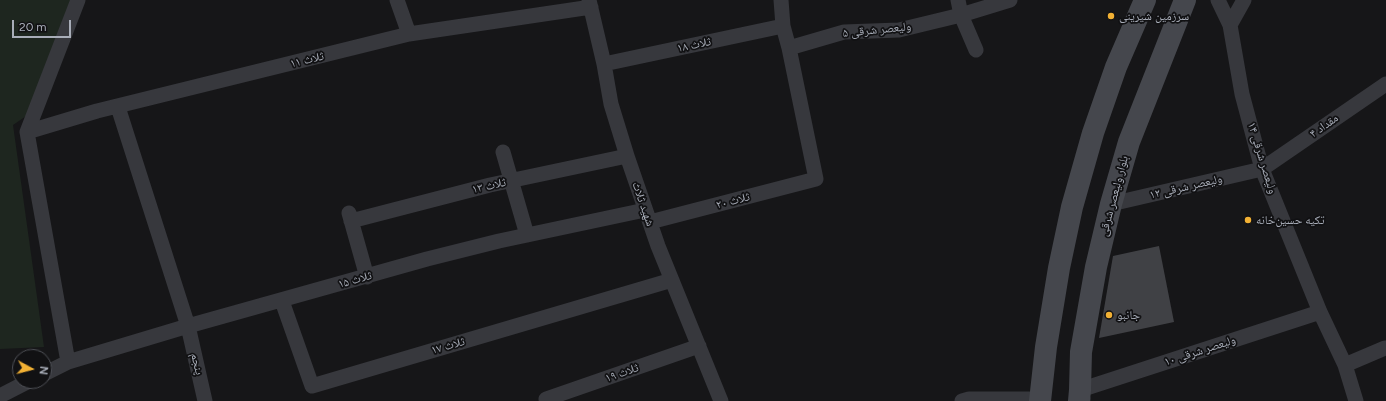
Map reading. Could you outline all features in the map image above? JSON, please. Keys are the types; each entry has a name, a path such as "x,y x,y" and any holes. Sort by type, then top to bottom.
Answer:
{"street":[{"path":"68,362 27,132 78,0"},
{"path":"396,0 409,34"},
{"path":"781,0 783,26 789,48"},
{"path":"958,0 961,15 976,50"},
{"name":"ولیعصر شرقی ۵","path":"789,48 844,32 899,30 961,15 1010,0"},
{"path":"962,401 969,399 1040,400 1046,347 1058,274 1072,207 1100,111 1116,67 1145,0"},
{"name":"بلوار ولیعصر شرقی","path":"1081,397 1081,352 1096,267 1111,204 1129,142 1185,0"},
{"name":"ولیعصر شرقی ۱۴","path":"1218,0 1230,24 1242,94 1262,169 1320,312 1345,366 1356,401"},
{"path":"1230,24 1244,0"},
{"name":"ثلاث ۱۱","path":"27,132 97,111 409,34 590,4"},
{"name":"شهید ثلاث","path":"590,4 604,64 611,104 627,156 647,216 721,401"},
{"name":"ثلاث ۱۸","path":"604,64 783,26"},
{"name":"ثلاث ۲۰","path":"647,216 816,179 789,48"},
{"name":"مقداد ۴","path":"1262,169 1386,84"},
{"name":"پنجم","path":"118,106 188,326 205,401"},
{"path":"503,152 527,235"},
{"name":"ثلاث ۱۳","path":"367,276 350,217 627,156"},
{"name":"ولیعصر شرقی ۱۲","path":"1111,204 1262,169"},
{"name":"ثلاث ۱۵","path":"52,370 68,362 188,326 282,301 427,259 527,235 647,216"},
{"name":"ثلاث ۱۷","path":"282,301 312,386 672,280"},
{"name":"ولیعصر شرقی ۱۰","path":"1081,397 1320,312"},
{"name":"ثلاث ۱۹","path":"546,399 698,346"},
{"path":"1345,366 1385,348"},
{"path":"0,396 14,389"}],"shaded area":[{"path":"0,0 77,0 35,110 13,125 44,347 0,349"}],"building":[{"path":"1159,246 1174,322 1099,338 1113,256"}],"place":[{"name":"سرزمین شیرینی","path":"1111,16"},
{"name":"تکیه حسین‌خانه","path":"1248,220"},
{"name":"جانبو","path":"1109,315"}]}
